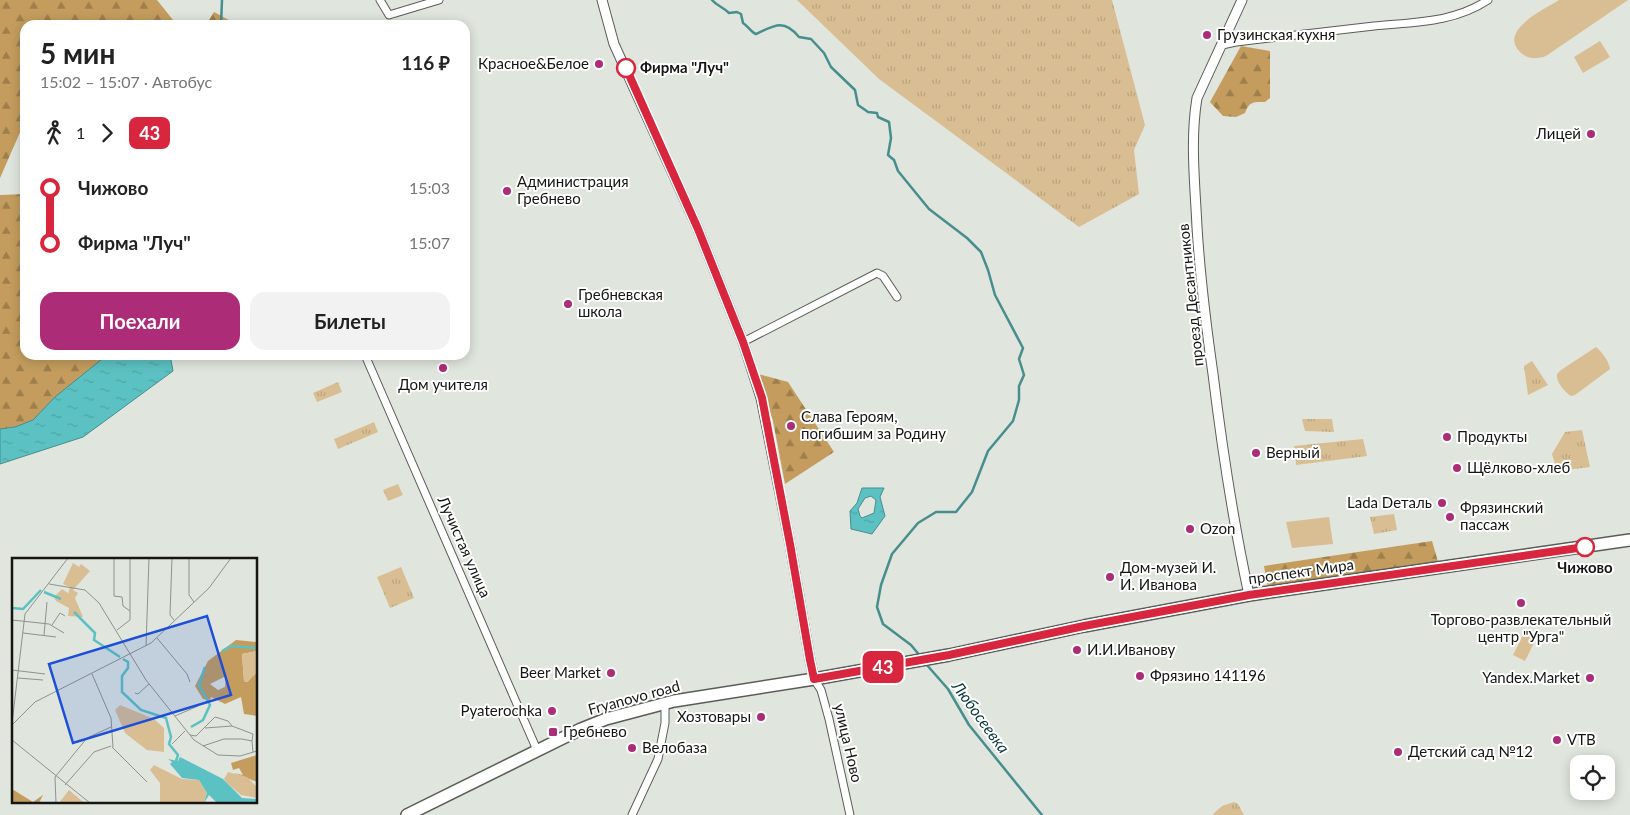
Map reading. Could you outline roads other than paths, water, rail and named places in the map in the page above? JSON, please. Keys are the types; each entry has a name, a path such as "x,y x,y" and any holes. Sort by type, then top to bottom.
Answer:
{"main road":[{"name":"проспект Мира","path":"887,666 1249,595 1630,540"},
{"name":"Fryanovo road","path":"407,815 537,750 600,721 665,703 887,666"}],"street":[{"path":"380,0 389,14 440,0"},
{"path":"602,0 614,44 685,198 743,342 762,398 814,679"},
{"name":"проезд Десантников","path":"1242,0 1197,98 1193,131 1201,282 1225,468 1249,595"},
{"path":"1222,46 1236,42 1433,21 1458,15 1478,7 1488,0"},
{"path":"743,342 877,273 883,276 897,297"},
{"name":"Лучистая улица","path":"367,360 537,750"},
{"name":"улица Ново","path":"814,679 821,690 829,719 850,815"},
{"path":"632,815 658,759 665,723 665,703"}],"water":[{"path":"101,360 171,360 173,371 83,437 0,464 0,429 15,427 33,420 55,397"},
{"path":"862,488 884,488 880,497 885,516 872,534 851,529 850,511 857,503","holes":["871,496 876,500 874,513 862,518 858,509 865,498"]}],"waterway":[{"path":"221,20 222,0"},
{"name":"Любосеевка","path":"712,0 729,13 737,12 741,14 743,23 756,34 779,25 789,28 799,37 811,39 824,53 831,67 855,90 858,105 868,112 877,113 878,117 889,122 891,138 888,155 894,160 898,171 929,209 967,238 981,252 995,295 1023,348 1019,359 1024,375 1019,386 1019,400 1013,421 988,451 972,492 956,512 936,512 918,523 892,554 881,585 877,607 883,624 911,645 921,657"},
{"name":"Любосеевка","path":"926,664 948,689 969,725 1042,815"}],"place":[{"name":"Грузинская кухня","path":"1207,35"},
{"name":"Красное&Белое","path":"599,64"},
{"name":"Фирма \"Луч\"","path":"626,68"},
{"name":"Лицей","path":"1591,134"},
{"name":"Администрация Гребнево","path":"507,191"},
{"name":"Гребневская школа","path":"568,304"},
{"name":"Дом учителя","path":"443,368"},
{"name":"Слава Героям, погибшим за Родину","path":"791,426"},
{"name":"Продукты","path":"1447,437"},
{"name":"Верный","path":"1256,453"},
{"name":"Щёлково-хлеб","path":"1457,468"},
{"name":"Lada Dеталь","path":"1442,503"},
{"name":"Фрязинский пассаж","path":"1450,517"},
{"name":"Ozon","path":"1190,529"},
{"name":"Чижово","path":"1585,547"},
{"name":"Дом-музей И. И. Иванова","path":"1110,577"},
{"name":"Торгово-развлекательный центр \"Урга\"","path":"1521,603"},
{"name":"И.И.Иванову","path":"1077,650"},
{"name":"Beer Market","path":"611,673"},
{"name":"Фрязино 141196","path":"1140,676"},
{"name":"Yandex.Market","path":"1590,678"},
{"name":"Pyaterochka","path":"552,711"},
{"name":"Хозтовары","path":"761,717"},
{"name":"Гребнево","path":"553,732"},
{"name":"VTB","path":"1557,740"},
{"name":"Велобаза","path":"632,748"},
{"name":"Детский сад №12","path":"1398,752"}]}
